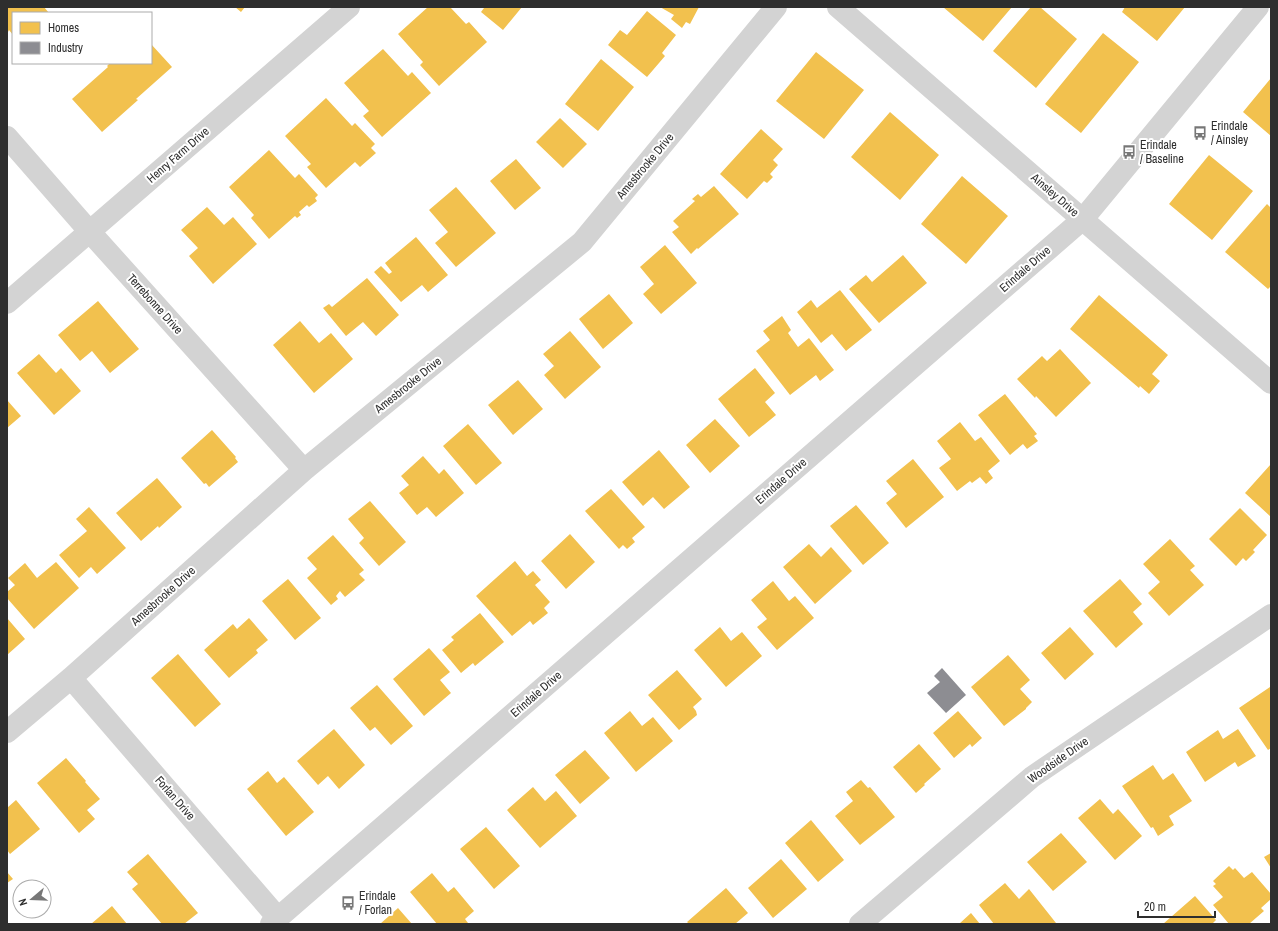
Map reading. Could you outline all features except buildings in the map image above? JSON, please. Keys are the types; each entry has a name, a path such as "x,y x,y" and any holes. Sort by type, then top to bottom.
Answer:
{"street":[{"name":"Henry Farm Drive","path":"7,303 349,7"},
{"name":"Amesbrooke Drive","path":"7,732 71,678 304,470 582,242 776,7"},
{"name":"Ainsley Drive","path":"838,7 1271,383"},
{"name":"Erindale Drive","path":"275,921 1082,219 1258,7"},
{"name":"Terrebonne Drive","path":"7,137 90,232 304,470"},
{"name":"Woodside Drive","path":"860,924 1032,777 1271,615"},
{"name":"Forlan Drive","path":"71,678 275,921"}],"place":[{"name":"Erindale / Ainsley","path":"1200,133"},
{"name":"Erindale / Baseline","path":"1129,152"},
{"name":"Erindale / Forlan","path":"348,903"}]}
